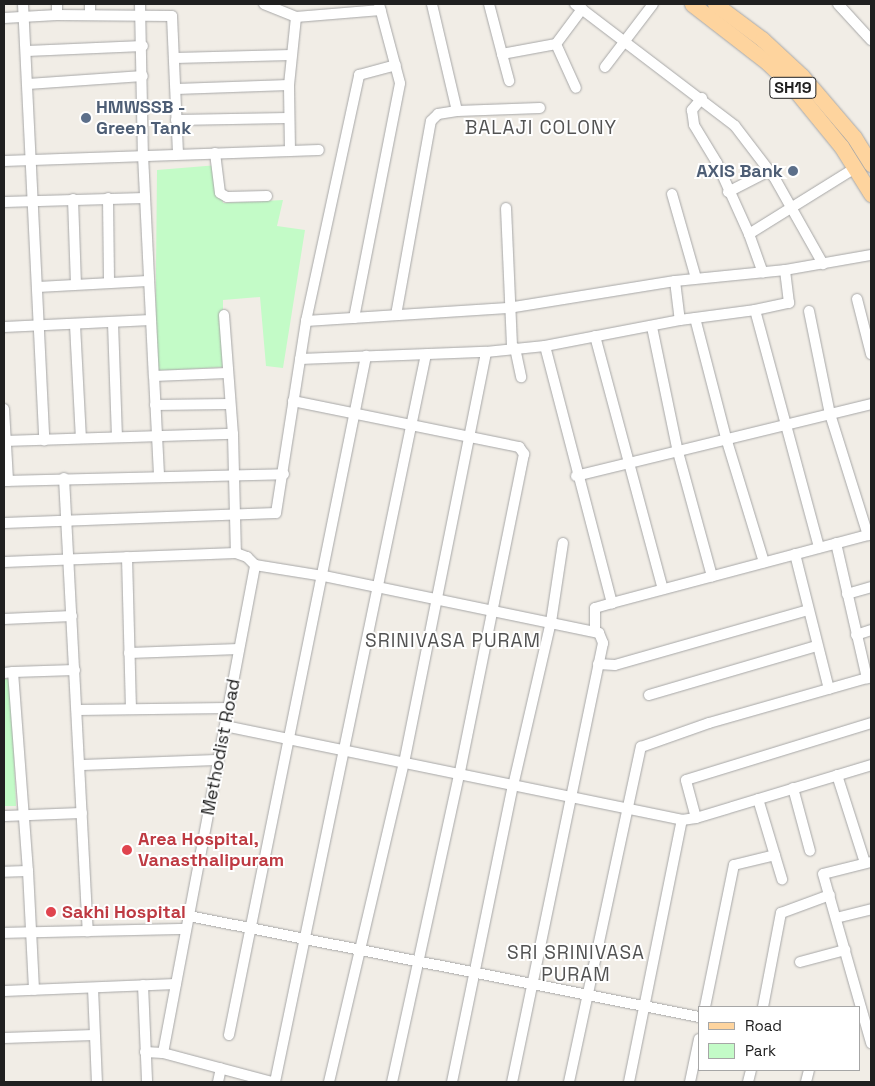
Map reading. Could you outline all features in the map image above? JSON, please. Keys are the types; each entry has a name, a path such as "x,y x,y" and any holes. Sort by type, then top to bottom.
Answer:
{"main road":[{"name":"SH19","path":"692,4 768,63 790,85 818,115 856,168 871,194"},
{"name":"SH19","path":"715,4 762,39 802,76 854,136 871,164"}],"street":[{"path":"23,4 27,51 44,440"},
{"path":"57,4 57,15"},
{"path":"264,4 296,17 350,9 380,7 396,65 399,88 374,201 354,318"},
{"path":"432,4 457,112"},
{"path":"489,4 509,81"},
{"path":"605,67 653,4"},
{"path":"838,4 864,30 871,40"},
{"path":"502,54 556,44 578,6 702,98 735,126 769,171 792,206 823,264"},
{"path":"4,18 57,15 90,9 140,9 172,16 176,58 178,154"},
{"path":"140,9 144,76 143,155 148,281 159,475"},
{"path":"290,151 289,85 296,17"},
{"path":"864,30 871,20"},
{"path":"556,44 576,88"},
{"path":"27,51 143,46"},
{"path":"176,58 291,55"},
{"path":"4,524 235,514 276,514 284,474 306,321 359,75 396,65"},
{"path":"28,84 144,76"},
{"path":"176,89 289,85"},
{"path":"702,98 692,110 692,119 750,234 763,273"},
{"path":"396,315 431,121 438,114 540,108"},
{"path":"176,120 288,118"},
{"path":"4,161 319,150"},
{"path":"216,153 220,193 223,196 267,196"},
{"path":"750,234 792,206 856,168"},
{"path":"728,192 769,171"},
{"path":"672,194 696,278"},
{"path":"108,198 109,283"},
{"path":"4,202 145,198"},
{"path":"73,199 76,284"},
{"path":"506,208 508,308 513,348 521,377"},
{"path":"306,321 508,308 675,281 763,273 871,255"},
{"path":"300,358 486,352 545,346 652,327 680,320 755,310 789,302 785,270"},
{"path":"38,287 148,281"},
{"path":"675,281 680,320"},
{"path":"857,299 871,354"},
{"path":"755,310 784,426 819,548"},
{"path":"595,630 595,608 870,534 830,414 809,311"},
{"path":"224,315 229,404 233,434 236,553"},
{"path":"695,318 726,438 764,562"},
{"path":"4,327 151,320"},
{"path":"113,323 117,437"},
{"path":"75,325 81,438"},
{"path":"652,327 678,452 712,576"},
{"path":"595,336 627,464 663,589"},
{"path":"545,346 576,476 612,603"},
{"path":"329,1082 362,950 404,763 438,600 467,437 486,352"},
{"path":"145,1052 163,1053 274,1082 307,940 376,588 426,354"},
{"path":"229,1035 250,927 291,740 366,356"},
{"path":"154,376 227,373"},
{"path":"294,401 519,447 524,454 459,775 392,1082"},
{"path":"156,405 229,404"},
{"path":"576,476 871,404"},
{"path":"4,409 6,481 159,475 284,474"},
{"path":"4,441 233,434"},
{"path":"64,478 81,765 88,931"},
{"path":"452,1082 476,974 513,786 551,622 563,543"},
{"path":"569,1082 641,747 708,724 869,677 856,635 836,543"},
{"path":"4,562 236,553 247,557 255,566 324,576 376,588 595,630 602,636 603,643 512,1082"},
{"path":"795,554 829,689"},
{"path":"127,557 131,709"},
{"name":"Methodist Road","path":"163,1053 255,566"},
{"path":"847,594 871,587"},
{"path":"598,664 615,664 808,610"},
{"path":"4,619 72,616"},
{"path":"856,635 871,630"},
{"path":"648,696 817,646"},
{"path":"129,653 239,649"},
{"path":"34,990 24,815 8,672 75,670"},
{"path":"77,710 228,708"},
{"path":"696,818 686,780 871,723"},
{"path":"224,726 682,820 696,818 758,800 871,765"},
{"path":"81,765 218,760"},
{"path":"837,775 868,863 823,874 845,950 867,1010 871,1040"},
{"path":"793,788 810,851"},
{"path":"758,800 782,879"},
{"path":"4,816 82,813"},
{"path":"629,1082 682,820"},
{"path":"706,1006 734,865 775,855"},
{"path":"4,872 28,871"},
{"path":"763,1006 782,913 830,895"},
{"path":"836,918 871,909"},
{"path":"189,916 698,1017"},
{"path":"4,933 186,929"},
{"path":"800,962 845,950"},
{"path":"4,991 176,984"},
{"path":"143,985 147,1082"},
{"path":"93,988 97,1082"},
{"path":"4,1038 94,1035"},
{"path":"690,1082 698,1044"},
{"path":"218,1082 221,1068"}],"green space":[{"path":"218,165 223,203 283,200 277,226 305,230 283,368 266,366 260,297 223,300 223,367 155,371 157,170"},
{"path":"4,679 11,679 16,806 4,806"}],"place":[{"name":"HMWSSB - Green Tank","path":"86,118"},
{"name":"AXIS Bank","path":"793,171"},
{"name":"Area Hospital, Vanasthalipuram","path":"127,850"},
{"name":"Sakhi Hospital","path":"51,912"}],"district":[{"name":"BALAJI COLONY","path":"541,128"},
{"name":"SRINIVASA PURAM","path":"453,641"},
{"name":"SRI SRINIVASA PURAM","path":"576,964"}]}
